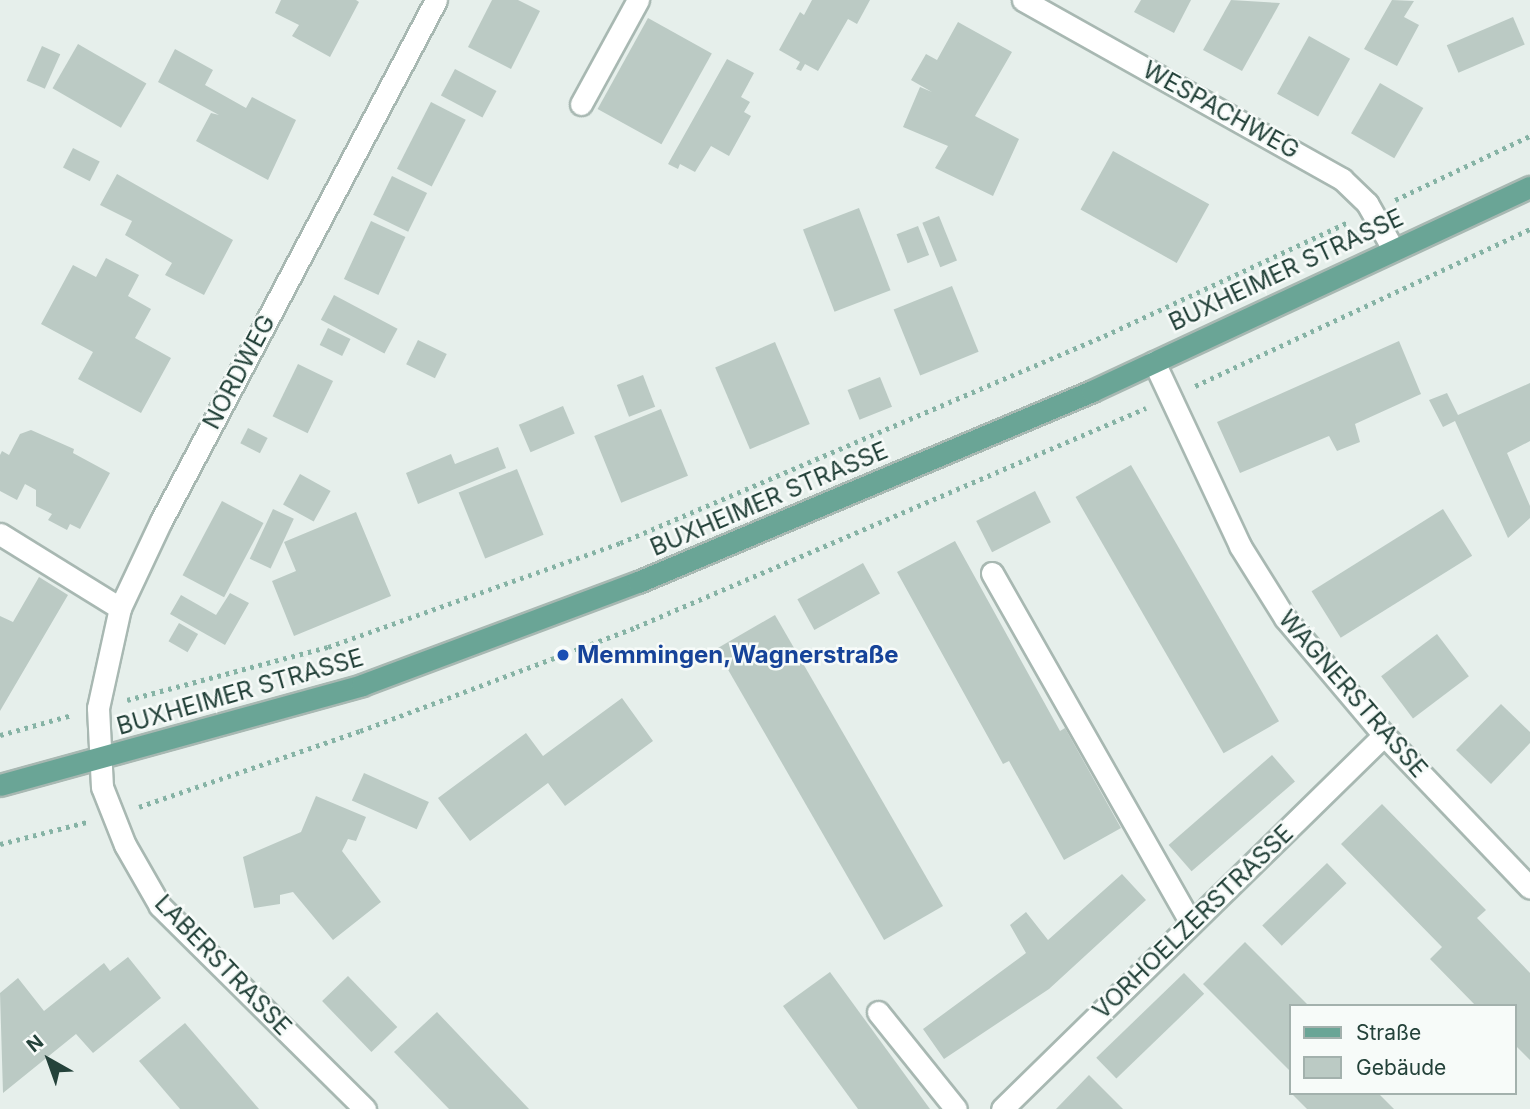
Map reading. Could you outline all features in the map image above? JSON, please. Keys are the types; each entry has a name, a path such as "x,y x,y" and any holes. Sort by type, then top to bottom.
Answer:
{"main road":[{"name":"BUXHEIMER STRASSE","path":"0,785 98,761 362,685 500,635 676,566 1154,362 1530,187"}],"street":[{"name":"NORDWEG","path":"98,761 98,708 120,608 161,521 436,0"},
{"path":"581,104 638,0"},
{"name":"WESPACHWEG","path":"1023,0 1342,179 1371,211 1393,249"},
{"name":"WAGNERSTRASSE","path":"1154,362 1264,586 1313,655 1384,736 1530,888"},
{"path":"0,534 120,608"},
{"path":"992,573 1191,924"},
{"name":"VORHOELZERSTRASSE","path":"1002,1109 1384,736"},
{"name":"LABERSTRASSE","path":"98,761 111,816 160,906 365,1109"},
{"path":"878,1012 956,1109"}],"path":[{"path":"215,677 447,608 620,543 1080,346 1530,136"},
{"path":"221,780 636,627 905,516 1171,398 1530,229"},
{"path":"0,735 27,728"},
{"path":"0,844 26,839"}],"building":[{"path":"281,0 359,2 330,57 292,36 299,25 275,13"},
{"path":"492,0 518,0 540,11 511,69 468,47"},
{"path":"812,0 870,0 857,24 848,19 818,71 805,64 801,71 796,69 800,62 779,50 800,12 804,15"},
{"path":"1141,0 1191,0 1174,33 1134,12"},
{"path":"1231,0 1280,3 1242,71 1203,50"},
{"path":"1392,0 1414,1 1404,17 1419,25 1397,66 1364,49"},
{"path":"1513,17 1525,45 1458,73 1447,45"},
{"path":"648,18 712,53 661,144 598,109"},
{"path":"958,22 1012,52 975,116 1019,139 993,196 935,168 948,146 903,127 920,87 932,92 911,80 926,54 937,60"},
{"path":"1309,36 1350,59 1318,117 1277,94"},
{"path":"78,44 146,84 121,128 53,88"},
{"path":"42,46 60,54 45,89 27,81"},
{"path":"175,49 213,70 205,85 246,108 252,97 296,120 268,180 196,141 211,113 219,115 158,82"},
{"path":"727,59 754,73 741,97 750,102 744,112 751,116 729,156 711,146 695,172 680,164 678,169 668,164"},
{"path":"455,69 496,91 482,118 441,95"},
{"path":"1380,83 1423,108 1394,158 1351,133"},
{"path":"431,102 466,120 432,187 397,169"},
{"path":"73,148 100,162 90,181 63,168"},
{"path":"1113,151 1209,204 1177,263 1081,210"},
{"path":"117,174 233,240 204,295 165,275 172,263 125,235 132,221 100,205"},
{"path":"392,176 427,193 408,232 373,215"},
{"path":"859,208 891,290 835,312 803,230"},
{"path":"939,216 957,261 940,267 922,223"},
{"path":"371,221 405,237 378,295 344,279"},
{"path":"918,226 929,255 908,263 897,234"},
{"path":"106,258 139,275 128,296 151,309 135,338 171,358 141,413 78,379 93,352 41,324 73,265 96,277"},
{"path":"952,286 979,352 920,375 894,310"},
{"path":"334,295 398,329 384,354 321,320"},
{"path":"328,328 350,339 342,356 320,345"},
{"path":"418,340 447,354 435,378 406,364"},
{"path":"1399,341 1421,394 1355,424 1360,442 1337,451 1329,436 1240,473 1217,422"},
{"path":"775,342 810,424 750,449 715,367"},
{"path":"298,364 333,381 308,433 273,416"},
{"path":"643,375 655,407 629,417 617,385"},
{"path":"880,377 892,407 860,420 848,390"},
{"path":"1530,383 1530,441 1507,453 1530,506 1530,518 1508,538 1455,421 1443,427 1429,400 1447,393 1458,415"},
{"path":"563,406 575,434 531,452 519,425"},
{"path":"661,409 688,476 621,503 594,436"},
{"path":"248,428 268,438 260,453 240,443"},
{"path":"31,430 74,449 73,453 110,473 80,529 70,524 67,530 48,520 52,514 36,506 36,490 25,484 17,500 0,491 2,451 9,455 20,434"},
{"path":"498,447 506,468 418,504 406,473 451,454 455,464"},
{"path":"1131,465 1279,721 1224,753 1076,497"},
{"path":"517,469 544,535 485,558 459,493"},
{"path":"300,474 331,491 314,522 283,505"},
{"path":"1035,491 1051,522 992,552 976,521"},
{"path":"222,501 263,523 224,597 183,575"},
{"path":"273,509 294,519 271,569 250,559"},
{"path":"1443,509 1472,556 1341,638 1312,591"},
{"path":"356,512 391,596 294,636 272,581 296,571 284,542"},
{"path":"955,541 1060,731 1065,728 1121,828 1064,860 1009,761 1003,764 897,572"},
{"path":"863,563 880,594 814,630 797,599"},
{"path":"39,577 68,595 0,711 0,616 13,622"},
{"path":"230,593 249,603 225,645 170,614 181,595 216,615"},
{"path":"775,615 943,906 884,940 716,649"},
{"path":"179,623 198,634 188,652 168,641"},
{"path":"1437,634 1469,676 1413,718 1381,676"},
{"path":"622,698 653,741 565,806 548,783 470,841 438,798 526,733 543,756"},
{"path":"1501,704 1530,732 1530,743 1491,784 1456,750"},
{"path":"1272,755 1295,781 1192,871 1169,845"},
{"path":"364,773 429,802 417,829 352,800"},
{"path":"316,796 366,817 356,841 348,839 342,851 381,902 333,940 293,892 280,895 280,904 254,908 243,857 301,832"},
{"path":"1382,804 1486,910 1477,918 1530,973 1530,1060 1516,1046 1516,1004 1474,1004 1430,959 1442,947 1341,844"},
{"path":"1327,863 1346,883 1282,946 1262,926"},
{"path":"1122,874 1146,900 1049,989 944,1059 923,1029 1026,953 1010,925 1026,912 1048,940"},
{"path":"1245,942 1307,1004 1288,1004 1288,1069 1203,984"},
{"path":"128,957 161,998 93,1053 76,1034 3,1093 0,993 18,978 44,1011 104,963 110,971"},
{"path":"830,972 930,1109 858,1109 783,1006"},
{"path":"1184,973 1204,994 1116,1079 1096,1058"},
{"path":"348,976 397,1027 371,1052 322,1001"},
{"path":"437,1012 529,1109 449,1109 394,1052"},
{"path":"185,1023 259,1109 180,1109 139,1061"},
{"path":"1089,1075 1123,1109 1056,1109"},
{"path":"1293,1095 1380,1095 1394,1109 1307,1109"}],"place":[{"name":"Memmingen,Wagnerstraße","path":"563,655"}]}
